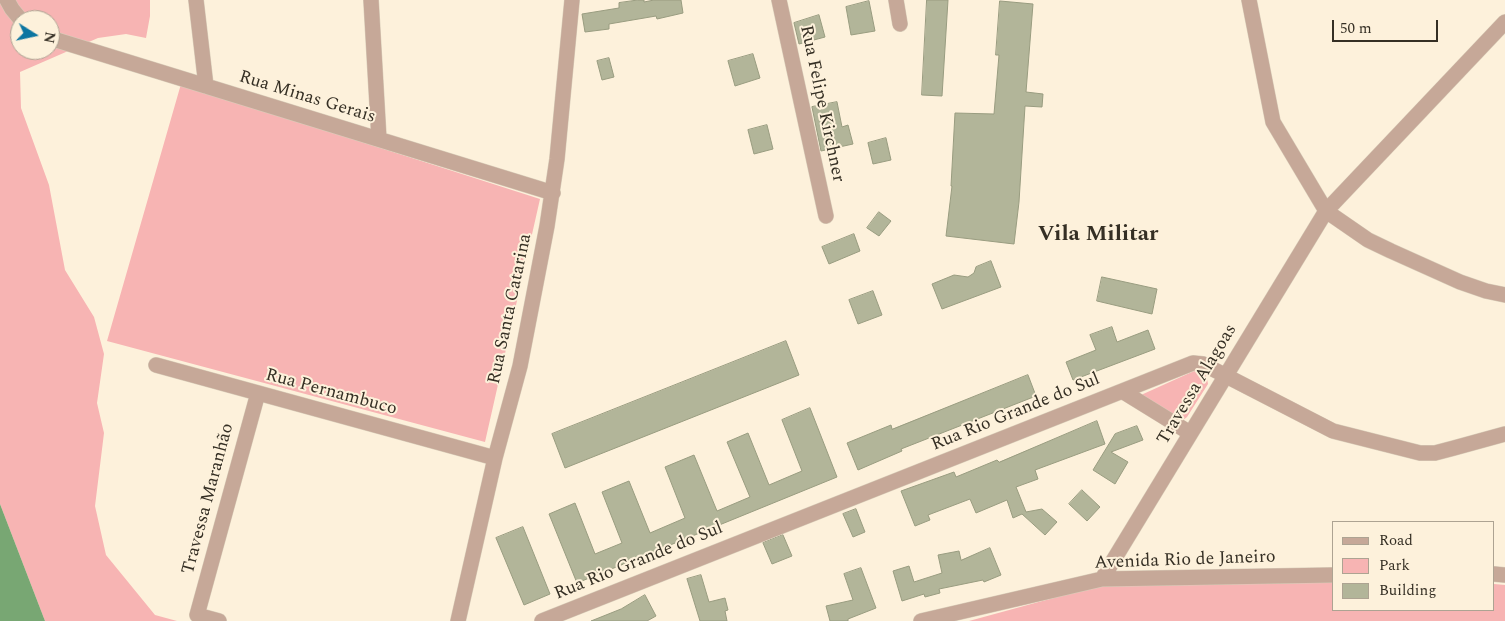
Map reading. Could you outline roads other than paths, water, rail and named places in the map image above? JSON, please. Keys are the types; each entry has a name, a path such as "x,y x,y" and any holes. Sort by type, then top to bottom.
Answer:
{"street":[{"path":"196,0 206,86"},
{"path":"371,0 379,139"},
{"name":"Rua Santa Catarina","path":"458,621 496,458 520,366 553,193 574,0"},
{"name":"Rua Felipe Kirchner","path":"779,0 826,216"},
{"path":"896,0 900,24"},
{"path":"1249,0 1273,122 1326,211 1368,240 1391,251 1460,282 1505,295"},
{"name":"Travessa Alagoas","path":"1102,579 1326,211 1505,22"},
{"name":"Rua Minas Gerais","path":"60,41 553,193"},
{"name":"Rua Rio Grande do Sul","path":"542,621 1193,363 1203,364 1333,431 1420,452 1435,453 1505,434"},
{"name":"Rua Pernambuco","path":"156,365 496,458"},
{"path":"1122,391 1190,434"},
{"name":"Travessa Maranhão","path":"219,621 197,615 258,393"},
{"name":"Avenida Rio de Janeiro","path":"921,621 1102,579 1332,575"}],"district":[{"name":"Vila Militar","path":"1098,236"}]}
